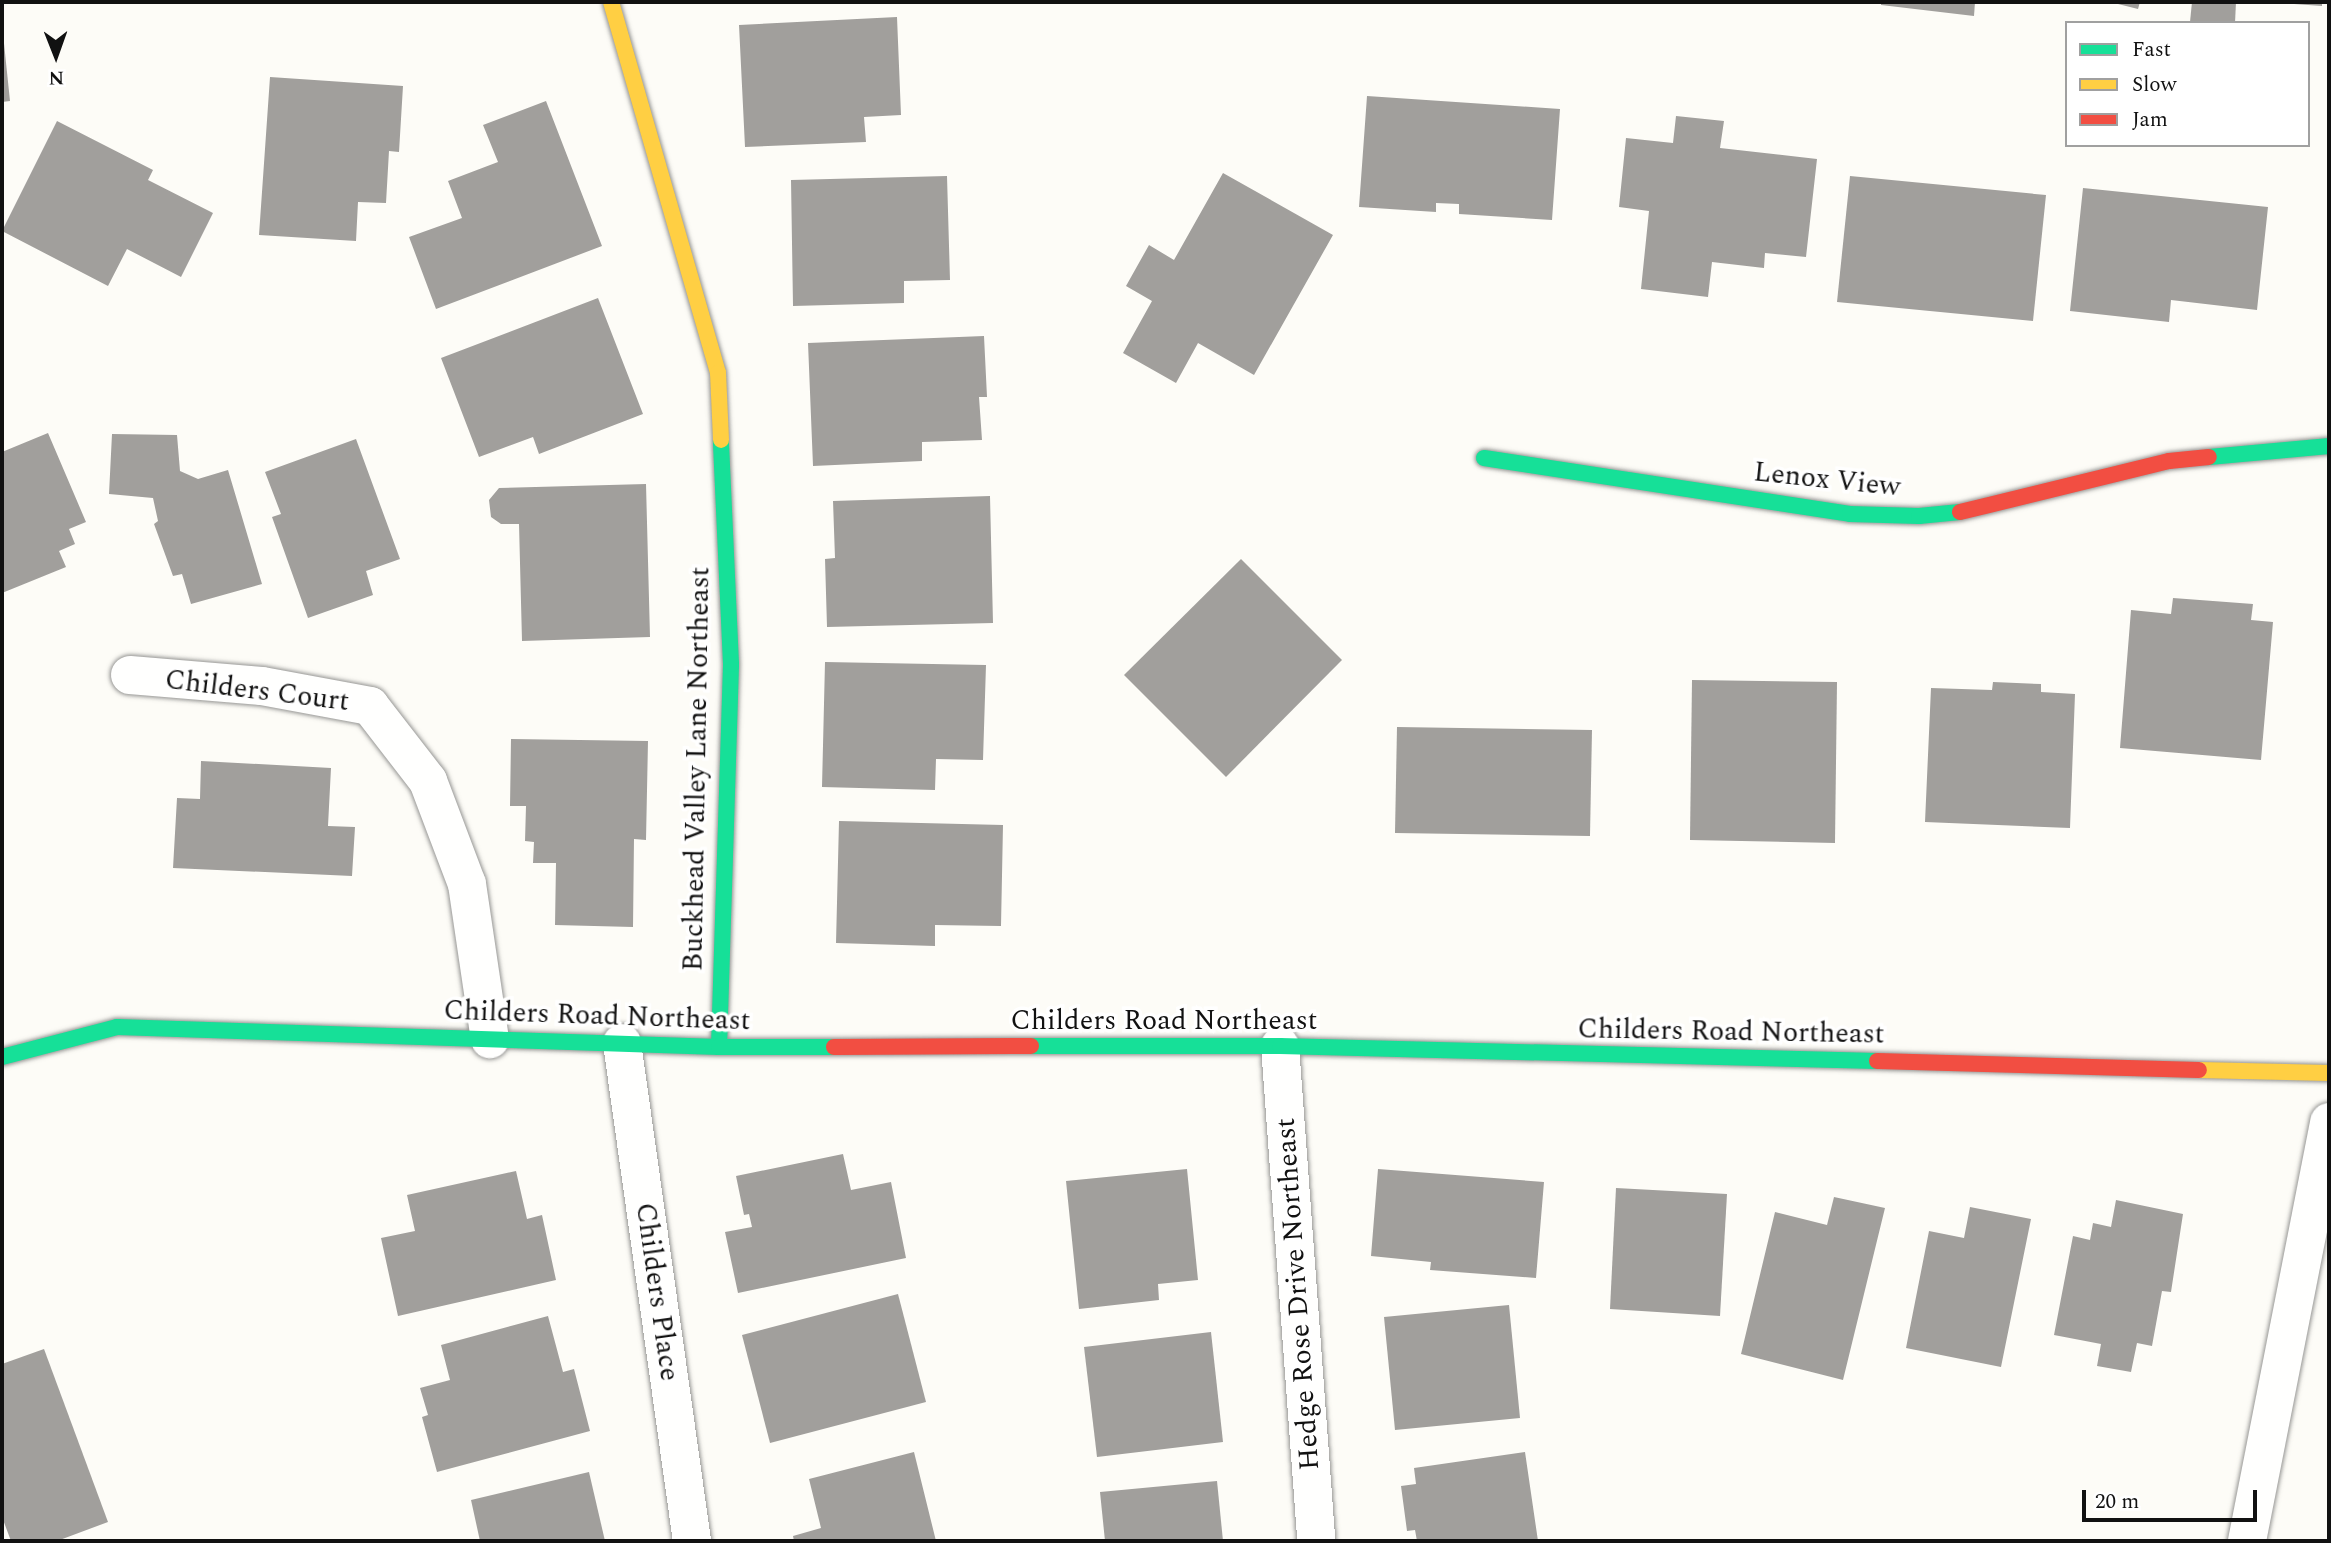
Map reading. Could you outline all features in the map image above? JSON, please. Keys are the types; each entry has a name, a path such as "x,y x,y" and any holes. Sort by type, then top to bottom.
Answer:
{"street":[{"name":"Buckhead Valley Lane Northeast","path":"611,2 718,373 731,664 719,1047"},
{"name":"Lenox View","path":"1484,458 1850,514 1919,516 1978,510 2169,461 2329,446"},
{"name":"Childers Court","path":"130,675 262,686 370,706 428,781 467,884 490,1039"},
{"name":"Childers Road Northeast","path":"2,1057 117,1027 719,1047 1280,1046 2329,1073"},
{"name":"Childers Place","path":"622,1043 692,1541"},
{"name":"Hedge Rose Drive Northeast","path":"1280,1046 1316,1541"},
{"path":"2248,1541 2329,1122"}],"building":[{"path":"1881,2 1975,2 1974,16 1881,5"},
{"path":"2110,2 2140,2 2138,9"},
{"path":"2192,2 2236,2 2235,21 2190,21"},
{"path":"2322,2 2322,6 2294,4"},
{"path":"897,17 901,115 864,117 866,142 745,147 739,25"},
{"path":"2,24 10,101 2,102"},
{"path":"270,77 403,86 399,152 389,151 386,203 358,202 356,241 259,235"},
{"path":"1367,96 1560,109 1552,220 1459,214 1459,204 1436,203 1436,212 1359,207"},
{"path":"546,101 602,246 436,309 409,237 462,218 448,181 498,162 483,125"},
{"path":"1676,116 1724,121 1720,148 1817,159 1806,257 1765,253 1764,268 1712,262 1708,297 1641,289 1649,211 1619,207 1626,138 1673,143"},
{"path":"57,121 153,170 148,180 213,213 181,277 127,249 108,286 2,231"},
{"path":"1223,173 1333,235 1254,375 1198,343 1176,383 1123,353 1152,301 1126,286 1149,245 1174,260"},
{"path":"947,176 950,280 904,281 904,303 793,306 791,180"},
{"path":"1850,176 2046,195 2033,321 1837,302"},
{"path":"2083,188 2268,207 2257,310 2171,300 2169,322 2070,311"},
{"path":"598,298 643,414 539,454 533,437 479,457 441,358"},
{"path":"984,336 987,397 979,397 982,440 922,442 922,461 813,466 808,343"},
{"path":"48,433 86,522 69,529 75,544 59,551 66,567 2,593 2,452"},
{"path":"112,434 177,435 180,471 198,479 228,470 262,584 191,604 182,574 173,576 154,524 158,521 153,498 109,494"},
{"path":"356,439 400,559 366,571 373,595 308,618 272,517 281,514 265,472"},
{"path":"646,484 650,637 522,641 519,524 501,524 491,517 489,500 499,488"},
{"path":"990,496 993,623 827,627 825,559 835,558 833,501"},
{"path":"1241,559 1342,660 1226,777 1124,675"},
{"path":"2173,598 2253,604 2251,620 2273,622 2261,760 2120,748 2131,610 2171,614"},
{"path":"825,662 986,665 983,760 936,759 935,790 822,787"},
{"path":"1692,680 1837,682 1835,843 1690,840"},
{"path":"1993,682 2041,684 2041,692 2075,694 2070,828 1925,822 1931,688 1992,690"},
{"path":"1397,727 1592,730 1590,836 1395,833"},
{"path":"511,739 648,741 646,840 634,839 633,927 555,925 556,863 533,863 534,842 525,841 526,806 510,806"},
{"path":"201,761 331,768 328,826 355,827 352,876 173,868 177,798 200,799"},
{"path":"839,821 1003,825 1001,926 935,925 935,946 836,943"},
{"path":"843,1154 851,1190 891,1182 906,1258 738,1293 725,1232 752,1227 749,1214 744,1215 736,1176"},
{"path":"1187,1169 1198,1280 1158,1284 1159,1300 1079,1309 1066,1181"},
{"path":"1378,1169 1544,1182 1536,1278 1430,1270 1431,1262 1371,1256"},
{"path":"516,1171 527,1219 542,1215 556,1280 398,1316 381,1238 415,1231 407,1195"},
{"path":"1616,1188 1727,1194 1720,1316 1610,1309"},
{"path":"1834,1197 1885,1208 1843,1380 1741,1354 1775,1212 1827,1225"},
{"path":"2116,1200 2183,1214 2171,1292 2162,1291 2152,1346 2137,1343 2131,1372 2097,1366 2101,1344 2054,1335 2073,1236 2090,1240 2093,1223 2111,1227"},
{"path":"1970,1207 2031,1219 2001,1367 1906,1348 1929,1231 1964,1238"},
{"path":"898,1294 926,1402 770,1443 742,1335"},
{"path":"1509,1305 1520,1418 1395,1430 1384,1317"},
{"path":"548,1316 563,1372 574,1369 590,1431 437,1472 422,1417 428,1415 420,1388 450,1380 441,1345"},
{"path":"1211,1332 1223,1442 1097,1457 1084,1347"},
{"path":"44,1349 108,1522 57,1541 11,1541 2,1517 2,1364"},
{"path":"914,1452 936,1541 794,1541 793,1536 821,1528 809,1479"},
{"path":"1525,1452 1538,1541 1417,1541 1415,1530 1407,1531 1401,1486 1416,1484 1414,1468"},
{"path":"589,1472 605,1541 480,1541 471,1500"},
{"path":"1217,1481 1223,1541 1105,1541 1100,1492"}],"traffic: fast":[{"path":"719,1047 731,664 721,440"},
{"path":"2209,457 2329,446"},
{"path":"1484,458 1850,514 1919,516 1960,512"},
{"path":"2,1057 117,1027 719,1047 834,1047"},
{"path":"1031,1046 1280,1046 1877,1061"}],"traffic: slow":[{"path":"611,2 718,373 721,440"},
{"path":"2199,1070 2329,1073"}],"traffic: jam":[{"path":"1960,512 2169,461 2209,457"},
{"path":"834,1047 1031,1046"},
{"path":"1877,1061 2199,1070"}]}
